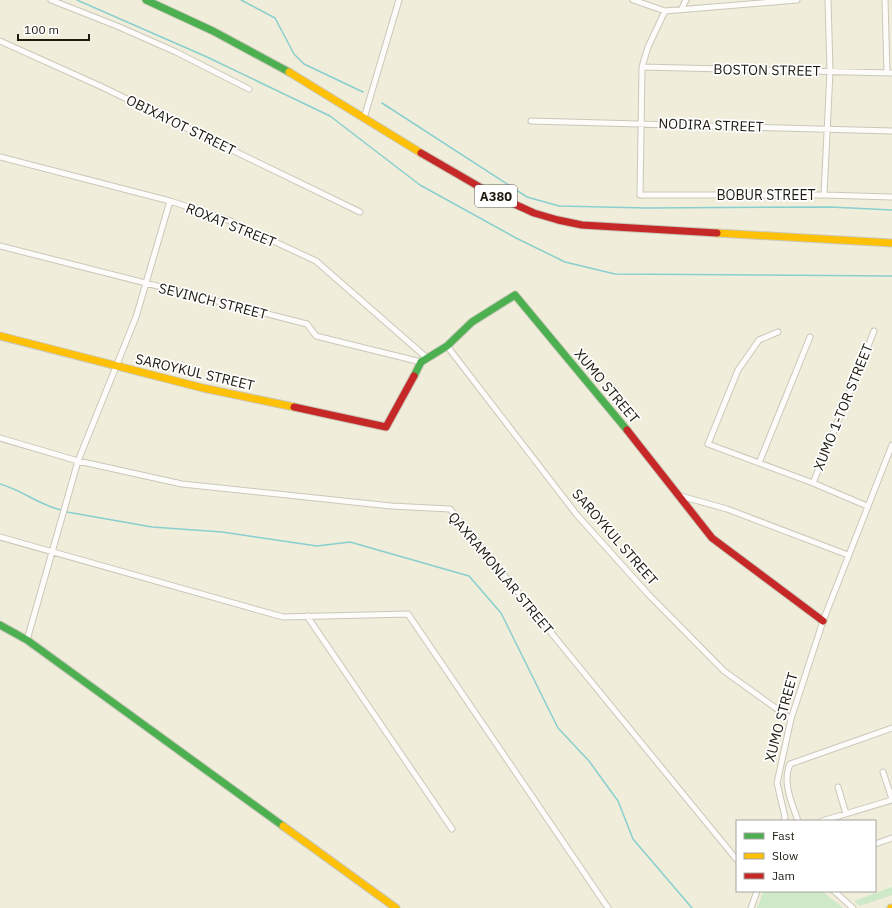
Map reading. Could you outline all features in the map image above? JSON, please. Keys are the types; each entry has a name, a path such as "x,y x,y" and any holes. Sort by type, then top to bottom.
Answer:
{"main road":[{"name":"A380","path":"146,0 219,32 486,191 536,215 562,222 614,228 892,243"},
{"name":"XUMO STREET","path":"447,346 472,322 515,294 641,447 712,538 823,621"},
{"name":"SAROYKUL STREET","path":"0,336 203,388 386,427 424,360"},
{"path":"424,360 447,346"},
{"path":"0,626 27,640 396,908"}],"street":[{"path":"52,0 170,49 249,89"},
{"path":"364,118 399,0"},
{"path":"633,0 664,11 682,8 797,0"},
{"path":"682,8 686,0"},
{"path":"824,195 830,71 828,0"},
{"path":"885,0 890,73"},
{"path":"641,123 642,67 648,47 664,11"},
{"name":"OBIXAYOT STREET","path":"0,41 100,86 360,212"},
{"name":"BOSTON STREET","path":"642,67 890,73"},
{"name":"NODIRA STREET","path":"531,121 892,130"},
{"name":"BOBUR STREET","path":"641,123 640,195 824,195 892,197"},
{"name":"ROXAT STREET","path":"0,157 170,201 228,220 316,260 424,360"},
{"path":"27,640 78,461 116,366 146,284 170,201"},
{"name":"SEVINCH STREET","path":"0,246 307,324 316,336 323,338 424,360"},
{"name":"XUMO 1-TOR STREET","path":"813,483 874,331"},
{"path":"778,332 759,340 738,370 708,444 813,483 867,506"},
{"path":"760,463 810,337"},
{"name":"SAROYKUL STREET","path":"447,346 577,515 648,594 724,671 791,719"},
{"name":"QAXRAMONLAR STREET","path":"0,438 78,461 182,484 390,506 450,509 736,859"},
{"name":"XUMO STREET","path":"784,820 785,817 776,783 791,719 823,621 892,445"},
{"path":"677,495 727,509 848,555"},
{"path":"0,537 283,618 307,616 408,614 608,908"},
{"path":"307,616 452,829"},
{"path":"798,820 787,784 786,772 790,764 892,728"},
{"path":"825,820 892,800 883,772"},
{"path":"838,787 846,814"},
{"path":"876,844 892,838"},
{"path":"751,908 757,892"},
{"path":"835,892 853,908"}],"green space":[{"path":"892,887 892,895 860,906 854,901"},
{"path":"764,892 823,892 843,908 757,908"}],"waterway":[{"path":"77,0 207,57 330,116 420,185 516,238 565,262 615,274 892,276"},
{"path":"241,0 275,18 294,54 304,64 363,92"},
{"path":"382,103 527,197 559,206 647,208 830,207 892,210"},
{"path":"0,484 16,490 45,505 61,510"},
{"path":"67,512 152,527 222,532 317,546 350,542 469,576 501,613 558,728 589,761 618,801 633,839 692,908"}],"traffic: fast":[{"path":"146,0 213,31 289,72"},
{"path":"414,376 421,362 447,346 472,322 515,295 627,430"},
{"path":"0,625 27,640 283,826"}],"traffic: slow":[{"path":"289,72 421,153"},
{"path":"717,233 892,243"},
{"path":"0,336 203,388 294,407"},
{"path":"283,826 396,908"}],"traffic: jam":[{"path":"421,153 490,193 534,213 558,220 582,225 717,233"},
{"path":"294,407 386,427 414,376"},
{"path":"627,430 712,538 823,621"}]}
